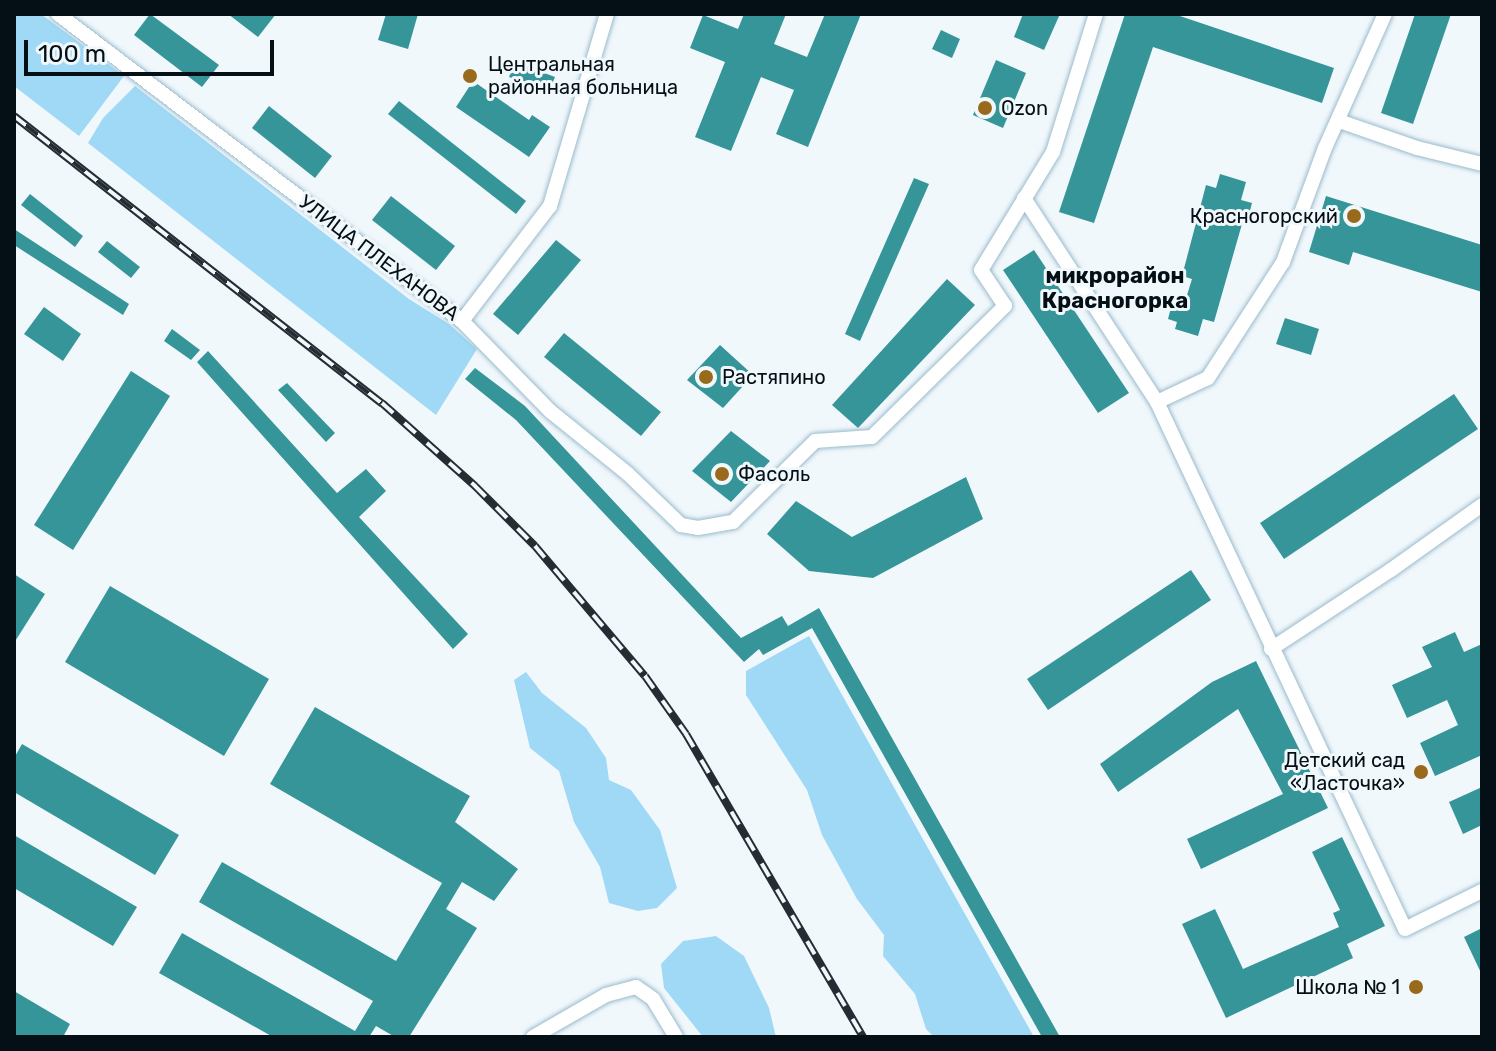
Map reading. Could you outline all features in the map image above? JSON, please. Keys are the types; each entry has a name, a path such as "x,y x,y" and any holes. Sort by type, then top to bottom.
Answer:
{"street":[{"name":"УЛИЦА ПЛЕХАНОВА","path":"58,14 462,321 550,411 628,474 681,525 716,527 733,522 815,441 872,437 1005,306 981,270 1024,198"},
{"path":"462,321 544,216 559,177 607,14"},
{"path":"1096,14 1053,152 1024,198 1157,402 1215,519 1271,649 1405,929 1482,891"},
{"path":"1157,402 1208,378 1283,262 1325,148 1385,14"},
{"path":"1339,121 1417,148 1482,164"},
{"path":"1271,649 1482,505"},
{"path":"533,1037 606,995 636,987 653,999 676,1037"}],"shaded area":[{"path":"14,14 41,14 124,76 79,136 14,86"},
{"path":"135,86 409,299 449,324 477,349 436,415 88,143 103,118"},
{"path":"809,636 1034,1037 934,1037 926,1029 915,994 883,956 884,935 857,899 822,835 807,790 746,695 746,671"},
{"path":"526,672 542,693 586,728 606,758 609,780 631,790 660,830 677,888 657,908 638,911 609,903 600,867 574,822 559,771 530,748 514,680"},
{"path":"716,936 744,956 769,1008 776,1037 703,1037 664,988 661,964 683,941"}],"building":[{"path":"150,14 219,65 202,87 134,35"},
{"path":"228,14 276,14 258,37"},
{"path":"386,14 418,14 408,49 378,40"},
{"path":"744,14 786,14 774,44 807,57 825,14 861,14 808,147 776,134 794,90 761,77 731,151 695,137 725,62 690,48 703,15 738,29"},
{"path":"1023,14 1060,14 1044,50 1014,37"},
{"path":"1125,14 1174,14 1334,68 1322,103 1153,47 1094,223 1059,212"},
{"path":"1415,14 1451,14 1413,124 1381,113"},
{"path":"941,30 960,39 952,58 932,49"},
{"path":"996,60 1026,73 1003,128 973,115"},
{"path":"515,62 555,77 549,92 509,77"},
{"path":"473,81 529,120 532,115 550,127 529,157 456,107"},
{"path":"399,101 526,201 516,214 388,114"},
{"path":"269,106 332,156 315,178 252,128"},
{"path":"1220,174 1246,182 1241,200 1252,203 1248,218 1244,217 1214,322 1203,319 1198,336 1175,329 1177,322 1168,319 1172,304 1183,308 1192,279 1182,276 1206,185 1216,188"},
{"path":"914,178 929,184 860,341 845,334"},
{"path":"30,194 83,236 75,247 21,205"},
{"path":"391,196 455,246 436,270 372,220"},
{"path":"1326,196 1482,245 1482,292 1353,252 1349,265 1309,252"},
{"path":"14,229 129,304 123,315 14,245"},
{"path":"556,240 581,260 518,335 493,314"},
{"path":"107,241 140,267 131,278 98,252"},
{"path":"1034,250 1129,393 1098,413 1003,270"},
{"path":"947,279 975,305 858,428 832,405"},
{"path":"44,307 81,334 63,361 24,334"},
{"path":"1285,318 1319,329 1311,355 1276,344"},
{"path":"172,329 200,350 191,360 164,341"},
{"path":"564,333 661,412 641,436 544,357"},
{"path":"720,345 753,375 723,408 687,380"},
{"path":"208,351 337,493 366,469 386,491 359,517 468,634 453,649 197,362"},
{"path":"475,368 525,406 741,638 782,616 788,626 819,608 1060,1037 1042,1037 812,628 763,655 759,649 744,662 516,420 465,379"},
{"path":"131,371 170,396 73,550 34,525"},
{"path":"287,383 335,433 326,442 278,390"},
{"path":"1454,394 1478,429 1284,559 1260,523"},
{"path":"731,431 770,461 731,502 692,471"},
{"path":"966,477 983,519 873,578 809,571 767,534 796,501 852,537"},
{"path":"1191,570 1211,600 1048,710 1027,679"},
{"path":"14,574 45,594 14,643"},
{"path":"110,586 269,679 224,756 65,662"},
{"path":"1455,632 1464,652 1482,644 1482,755 1435,776 1420,743 1458,725 1447,700 1407,718 1392,685 1432,667 1422,647"},
{"path":"1256,661 1328,808 1201,869 1187,839 1283,794 1238,709 1118,792 1100,764 1212,682"},
{"path":"315,707 470,796 455,822 518,869 494,901 462,882 446,909 477,928 409,1037 395,1037 376,1026 369,1037 273,1037 159,973 182,933 355,1031 373,1001 199,902 222,862 396,961 442,883 270,784"},
{"path":"22,744 179,835 155,875 14,792 14,758"},
{"path":"1482,787 1482,825 1463,834 1449,802"},
{"path":"14,835 137,907 113,946 14,888"},
{"path":"1342,837 1385,926 1347,944 1353,958 1226,1018 1182,924 1215,909 1243,969 1339,927 1333,913 1340,910 1312,852"},
{"path":"1482,928 1482,975 1464,937"},
{"path":"14,991 70,1024 63,1037 14,1037"}],"railway":[{"path":"14,116 382,403 475,486 535,546 645,676 686,734 863,1037"}],"place":[{"name":"Центральная районная больница","path":"470,76"},
{"name":"Ozon","path":"985,108"},
{"name":"Красногорский","path":"1354,216"},
{"name":"Растяпино","path":"706,377"},
{"name":"Фасоль","path":"722,474"},
{"name":"Детский сад «Ласточка»","path":"1421,772"},
{"name":"Школа № 1","path":"1416,987"}],"district":[{"name":"микрорайон Красногорка","path":"1115,288"}]}
